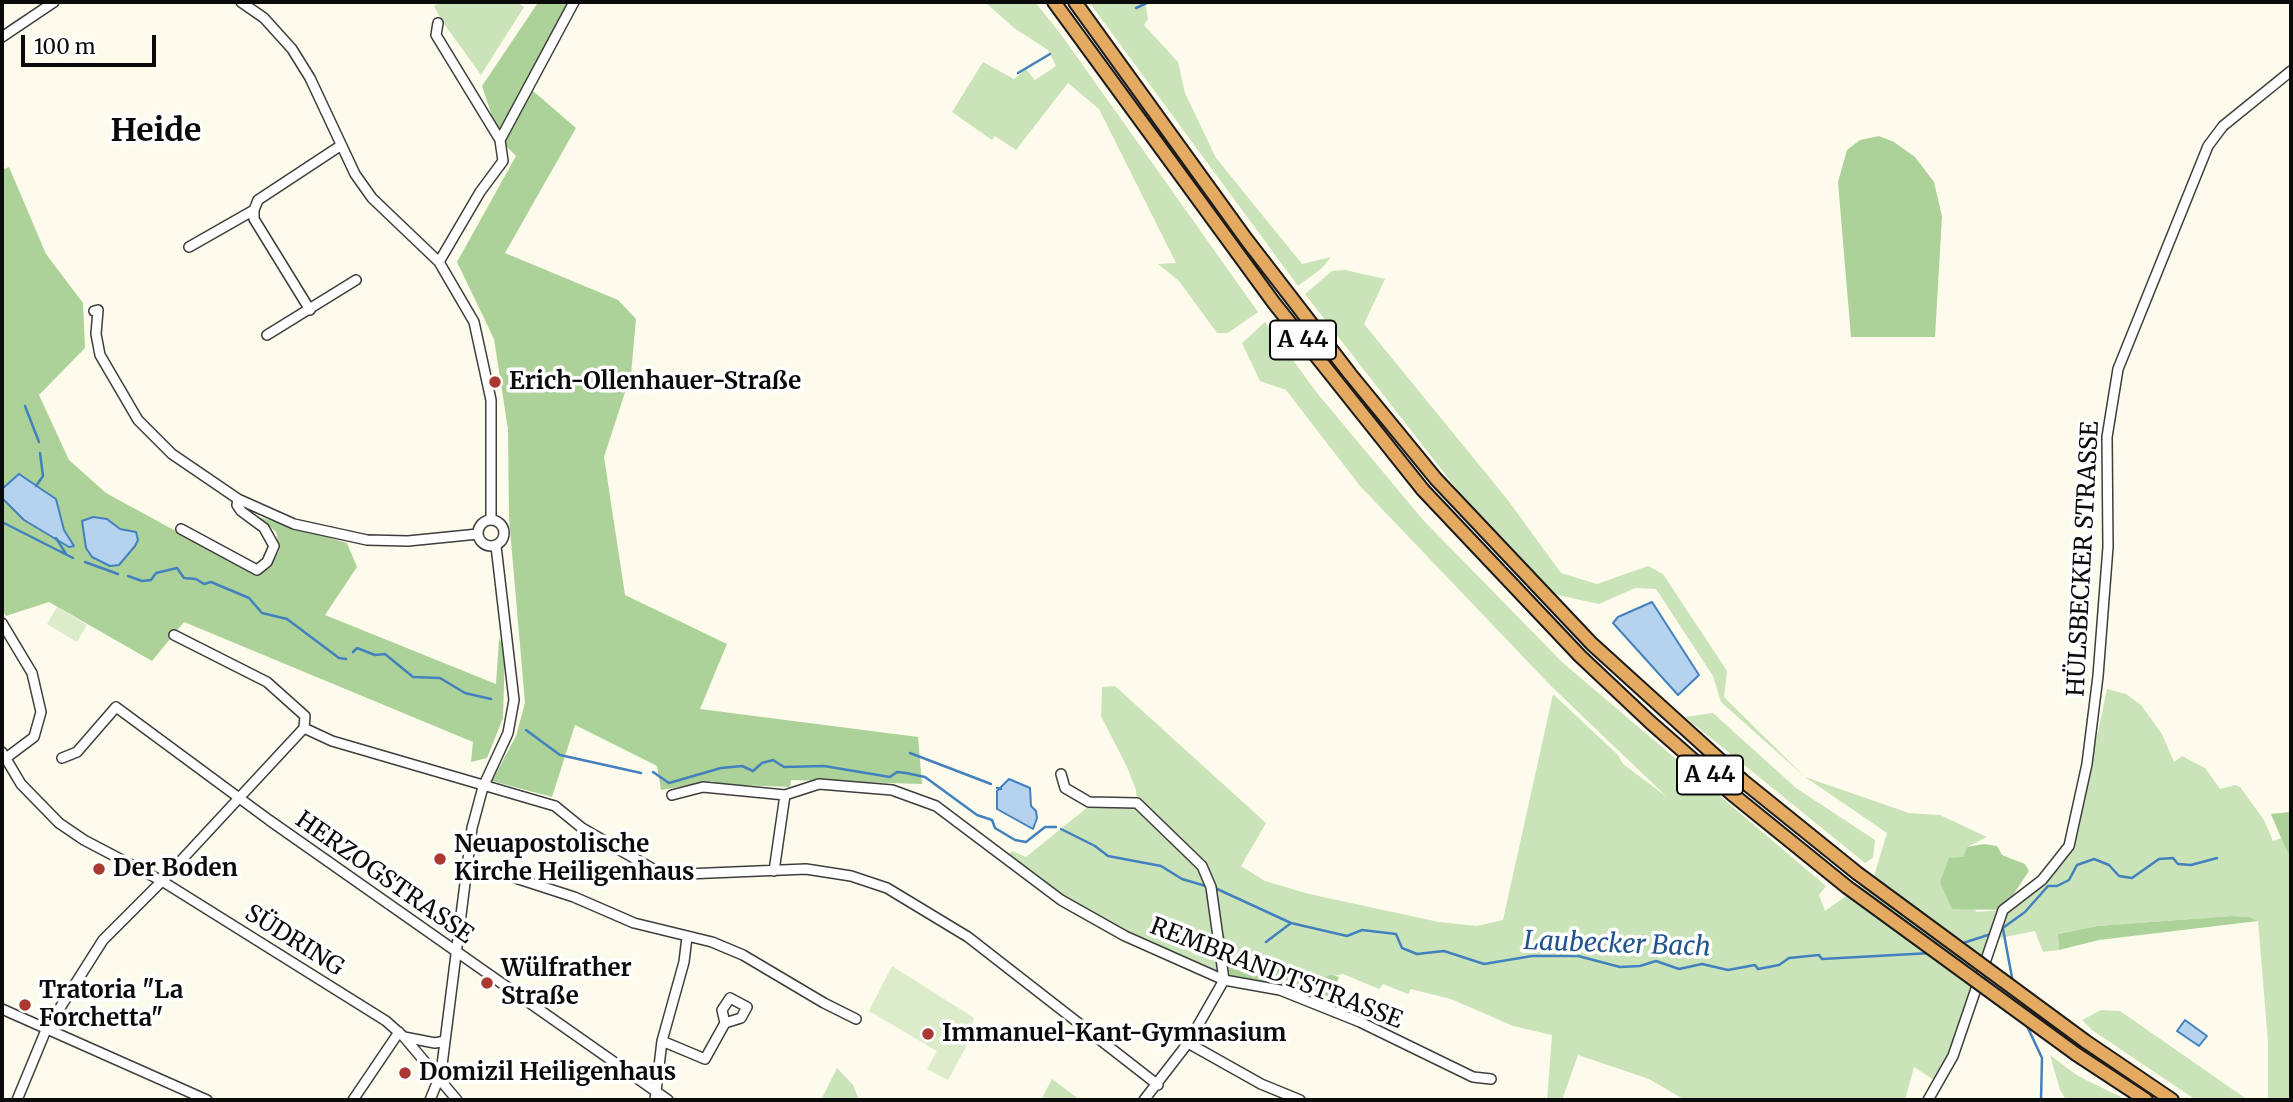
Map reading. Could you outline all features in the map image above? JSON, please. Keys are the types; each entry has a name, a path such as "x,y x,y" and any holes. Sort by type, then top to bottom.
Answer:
{"highway":[{"name":"A 44","path":"1054,2 1282,313 1423,490 1580,656 1732,794 1847,887 2076,1054 2146,1100"},
{"name":"A 44","path":"1075,2 1246,239 1350,374 1461,507 1591,644 1743,781 1857,873 2085,1041 2172,1100"}],"street":[{"path":"2,37 54,2"},
{"path":"241,2 264,18 292,49 310,78 340,146 372,198 439,262 474,322 481,343 491,400 491,520"},
{"path":"500,140 574,2"},
{"path":"438,23 436,35 500,140 503,161 480,192 439,262"},
{"name":"HÜLSBECKER STRASSE","path":"1928,1100 1953,1056 2003,910 2042,880 2069,846 2087,764 2098,676 2108,547 2108,437 2118,369 2208,146 2223,126 2291,71"},
{"path":"310,310 254,219 254,210 258,200 340,146"},
{"path":"189,247 254,210"},
{"path":"267,335 356,280"},
{"path":"94,311 98,310 96,334 100,355 138,420 172,454 239,499 294,524 367,540 408,541 478,534"},
{"path":"181,528 257,570 267,562 274,545 264,528 241,511 237,505 239,499"},
{"path":"430,1100 440,1082 472,828 483,787 502,748 514,700 496,546 504,537 504,531 497,521 481,524 478,534 484,544 496,546"},
{"path":"2,623 32,673 41,703 40,719 34,737 3,758"},
{"path":"17,1100 46,1030 103,940 162,881 304,728 304,716 267,682 174,635"},
{"name":"HERZOGSTRASSE","path":"62,758 77,752 116,707 655,1096 668,1100"},
{"path":"304,728 332,741 464,777 483,787 555,806 582,828 653,869 686,874 806,869 850,876 887,888 968,937 1158,1085"},
{"name":"SÜDRING","path":"3,758 38,804 59,823 84,840 162,881 402,1034 457,1100"},
{"path":"1061,774 1065,788 1089,802 1137,803 1202,866 1210,887 1224,980 1188,1043 1144,1100"},
{"name":"REMBRANDTSTRASSE","path":"785,795 818,784 853,785 892,790 936,806 1061,900 1125,936 1224,980 1280,990 1360,1022 1473,1077 1491,1079"},
{"path":"672,795 703,787 785,795 775,871"},
{"path":"467,868 500,873 573,897 634,923 712,942 743,955 824,1003 856,1018"},
{"path":"655,1096 662,1041 684,962 687,937"},
{"path":"2,1009 207,1100"},
{"path":"662,1041 705,1059 725,1023"},
{"path":"353,1100 402,1034 435,1043 445,1041"},
{"path":"1188,1043 1261,1084 1300,1100"}],"green space":[{"path":"440,2 517,2 524,7 481,75 442,21 434,6"},
{"path":"534,2 567,3 525,84 576,128 505,253 618,300 636,319 631,374 604,457 625,595 727,644 700,709 918,737 922,784 791,780 790,787 716,784 712,781 661,790 657,766 575,725 552,797 492,781 516,736 525,703 509,518 508,429 494,339 457,262 516,156 500,140 482,86 537,4"},
{"path":"985,2 1035,2 1060,33 1258,312 1228,333 1217,333 1179,281 1158,264 1176,263 1099,109 1068,83 1016,150 995,136 992,140 952,112 983,62 1014,79 1026,69 1035,80 1056,66 1048,50 1014,28"},
{"path":"1089,2 1145,2 1148,19 1144,25 1178,62 1185,93 1216,158 1302,264 1331,257 1322,268 1298,286"},
{"path":"1879,136 1894,142 1915,157 1934,182 1942,216 1935,337 1851,337 1838,182 1847,150 1860,140"},
{"path":"9,167 46,254 83,303 85,348 39,395 69,460 106,493 251,572 270,568 280,549 276,532 259,517 347,543 357,567 325,615 496,684 499,638 505,650 503,718 487,758 471,762 473,742 184,622 152,661 49,602 6,616 2,609 2,170"},
{"path":"1345,270 1385,279 1364,324 1507,499 1561,573 1597,584 1648,566 1663,574 1727,671 1724,697 1805,777 1721,702 1713,676 1656,589 1635,588 1599,604 1553,594 1459,492 1305,294 1332,271"},
{"path":"1265,322 1317,393 1424,521 1563,663 1826,886 1819,895 1825,911 1874,876 1887,833 1805,777 1909,813 1940,815 1987,837 1967,847 1963,857 1976,912 2003,910 1951,1057 1937,1082 1914,1067 1905,1100 1685,1100 1649,1079 1578,1055 1562,1100 1547,1100 1552,1035 1513,1026 1451,999 1411,989 1408,994 1383,984 1379,989 1343,974 1316,980 1292,970 1254,967 1239,960 1214,918 1224,980 1061,900 1004,858 1012,851 1026,857 1089,806 1137,803 1136,790 1127,767 1101,716 1102,687 1115,686 1266,823 1241,866 1265,881 1309,894 1439,922 1477,926 1503,920 1553,694 1618,755 1623,764 1667,797 1552,687 1360,486 1286,390 1260,381 1242,343"},
{"path":"57,607 87,625 77,642 47,624"},
{"path":"2107,689 2126,694 2141,705 2162,734 2174,762 2182,756 2205,768 2220,789 2235,785 2240,787 2264,820 2273,841 2281,838 2271,814 2291,812 2291,1100 2268,1100 2268,1042 2258,921 2249,917 2232,916 2097,926 2058,934 2059,950 2043,952 2035,931 2000,938 2007,913 2046,881 2074,845"},
{"path":"1713,713 1796,788 1875,840 1873,858 1865,863 1685,717"},
{"path":"2291,812 2291,854 2288,853 2271,814"},
{"path":"1984,844 1997,846 2002,855 2025,864 2029,871 2003,910 1952,909 1940,882 1949,858 1963,857 1967,847"},
{"path":"1212,915 1239,959 1253,967 1292,970 1316,980 1331,975 1339,977 1326,1009 1280,990 1224,980"},
{"path":"2249,917 2258,921 2099,940 2059,950 2058,934 2097,926"},
{"path":"892,966 974,1018 966,1047 948,1080 927,1069 937,1051 869,1011"},
{"path":"2101,1010 2120,1011 2248,1100 2196,1100 2092,1030 2082,1020"},
{"path":"2050,1055 2078,1076 2127,1100 2066,1100 2060,1090"},
{"path":"837,1068 853,1085 859,1100 821,1100"},
{"path":"1052,1079 1080,1100 1041,1100"}],"water":[{"path":"19,474 56,499 64,530 74,546 69,547 24,520 3,499 2,489"},
{"path":"93,517 107,519 120,529 136,532 138,540 135,546 119,565 110,566 92,557 86,548 82,521"},
{"path":"1652,602 1699,675 1678,695 1613,623 1618,617"},
{"path":"1009,779 1030,788 1031,806 1036,811 1037,818 1033,829 997,809 997,791"},
{"path":"2185,1020 2207,1036 2199,1046 2177,1031"}],"waterway":[{"path":"1136,8 1149,2"},
{"path":"1018,73 1050,54"},
{"path":"25,406 39,442"},
{"path":"36,486 43,476 40,453"},
{"name":"Laubecker Bach","path":"2,522 73,558"},
{"path":"56,538 66,554"},
{"name":"Laubecker Bach","path":"85,562 118,574"},
{"name":"Laubecker Bach","path":"128,576 142,581 151,580 156,573 177,568 184,578 196,579 204,584 211,582 249,598 262,613 287,619 339,658 346,659"},
{"name":"Laubecker Bach","path":"353,652 357,648 375,655 385,654 413,677 440,678 465,693 491,699"},
{"name":"Laubecker Bach","path":"526,730 560,755 641,773"},
{"path":"910,753 991,784"},
{"name":"Laubecker Bach","path":"653,772 669,783 721,768 742,766 753,771 762,763 773,760 784,767 824,766 890,777 897,772 906,773 925,777 977,815 992,820 995,828 1015,840 1026,842 1045,827 1056,827"},
{"path":"997,788 1001,789"},
{"name":"Laubecker Bach","path":"1061,829 1095,846 1108,856 1161,866 1182,879 1209,887"},
{"name":"Laubecker Bach","path":"2000,930 2025,912 2048,886 2057,886 2069,880 2077,865 2094,859 2109,865 2119,876 2132,878 2159,859 2173,858 2178,864 2191,865 2217,858"},
{"name":"Laubecker Bach","path":"1215,888 1291,923 1347,936 1362,930 1396,934 1402,948 1417,954 1444,951 1484,964 1532,956 1578,956 1620,967 1640,966 1656,961 1679,969 1702,964 1728,970 1755,965 1758,969 1779,965 1789,958 1819,955 1822,959 1931,953"},
{"path":"1266,942 1291,923"},
{"path":"2003,929 2013,983"},
{"name":"Laubecker Bach","path":"1960,944 1991,934"},
{"path":"2027,1026 2042,1058 2041,1100"}],"place":[{"name":"Erich-Ollenhauer-Straße","path":"495,382"},
{"name":"Neuapostolische Kirche Heiligenhaus","path":"440,859"},
{"name":"Der Boden","path":"99,869"},
{"name":"Wülfrather Straße","path":"487,983"},
{"name":"Tratoria \"La Forchetta\"","path":"25,1005"},
{"name":"Immanuel-Kant-Gymnasium","path":"928,1034"},
{"name":"Domizil Heiligenhaus","path":"405,1073"}],"district":[{"name":"Heide","path":"156,132"}]}
